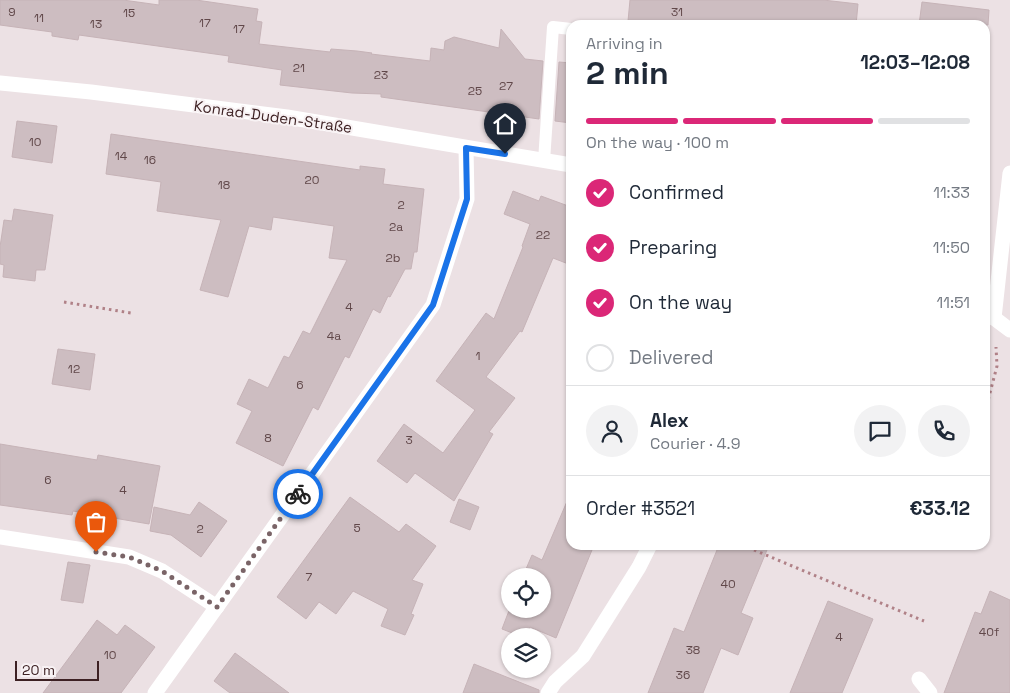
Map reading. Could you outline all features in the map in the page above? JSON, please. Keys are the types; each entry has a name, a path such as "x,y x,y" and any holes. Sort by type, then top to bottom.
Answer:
{"street":[{"name":"Konrad-Duden-Straße","path":"0,82 286,118 566,164"},
{"path":"155,693 433,305 467,199 466,148"},
{"path":"1010,173 990,316 1010,330"},
{"path":"0,537 129,557 162,571 217,607"},
{"path":"548,693 555,682 583,656 639,567 648,550"},
{"path":"917,686 930,693"}],"lane":[{"path":"544,161 553,27 566,28"}],"path":[{"path":"64,302 131,312"},
{"path":"990,316 997,366 990,393"},
{"path":"754,550 924,621"}],"building":[{"path":"0,0 123,0 159,5 159,0 196,0 258,9 256,21 262,22 259,44 330,52 331,49 357,51 430,61 431,48 444,50 445,41 454,37 499,48 501,29 525,59 543,61 539,119 381,97 381,94 352,93 280,85 282,70 228,62 229,56 79,35 78,40 52,36 52,32 0,25"},
{"path":"630,0 823,0 858,4 856,20 628,20"},
{"path":"922,2 989,10 988,20 920,20"},
{"path":"559,62 566,63 566,122 555,121"},
{"path":"17,121 57,126 52,163 12,157"},
{"path":"111,134 360,170 360,166 385,169 383,184 424,189 417,252 414,252 411,269 405,269 380,313 373,309 349,358 345,356 318,410 313,407 283,466 236,443 252,411 237,404 249,379 268,388 284,356 289,358 303,331 310,334 347,260 329,258 334,226 273,217 271,230 249,226 228,297 200,290 221,220 157,211 161,182 106,174"},
{"path":"513,191 539,201 541,196 566,205 566,263 553,258 522,332 520,331 486,377 515,398 489,432 493,434 454,501 415,473 407,483 377,461 404,424 443,453 475,410 436,381 486,313 494,319 523,247 530,224 504,214"},
{"path":"14,209 53,215 45,270 36,270 35,281 3,277 4,265 0,264 0,247 4,220 12,221"},
{"path":"58,349 95,354 90,390 52,384"},
{"path":"0,444 97,460 98,455 160,466 149,524 73,511 72,515 0,505"},
{"path":"350,497 399,532 406,524 436,546 412,580 423,584 411,614 414,615 405,635 381,626 388,609 353,591 336,614 319,602 306,619 277,597"},
{"path":"459,499 479,507 470,530 450,522"},
{"path":"199,502 227,521 201,557 171,535 150,531 154,507 190,515"},
{"path":"566,504 566,550 592,550 556,638 551,636 551,628 502,628 506,618 551,618 551,568 526,568 532,555 542,560"},
{"path":"717,550 767,550 741,613 753,618 738,655 721,648 703,693 648,693 674,628 684,632"},
{"path":"68,562 90,565 83,603 61,600"},
{"path":"990,591 1010,600 1010,693 944,693 975,612 981,614"},
{"path":"828,601 873,619 842,693 790,693"},
{"path":"97,620 117,635 125,625 155,647 121,693 43,693"},
{"path":"235,653 289,693 230,693 214,681"},
{"path":"474,664 501,675 501,678 509,678 539,690 539,693 463,693"}],"way so far":[{"path":"96,552 129,557 162,571 217,607 298,494"}],"route":[{"path":"298,494 433,305 467,199 466,148 505,154"}]}
